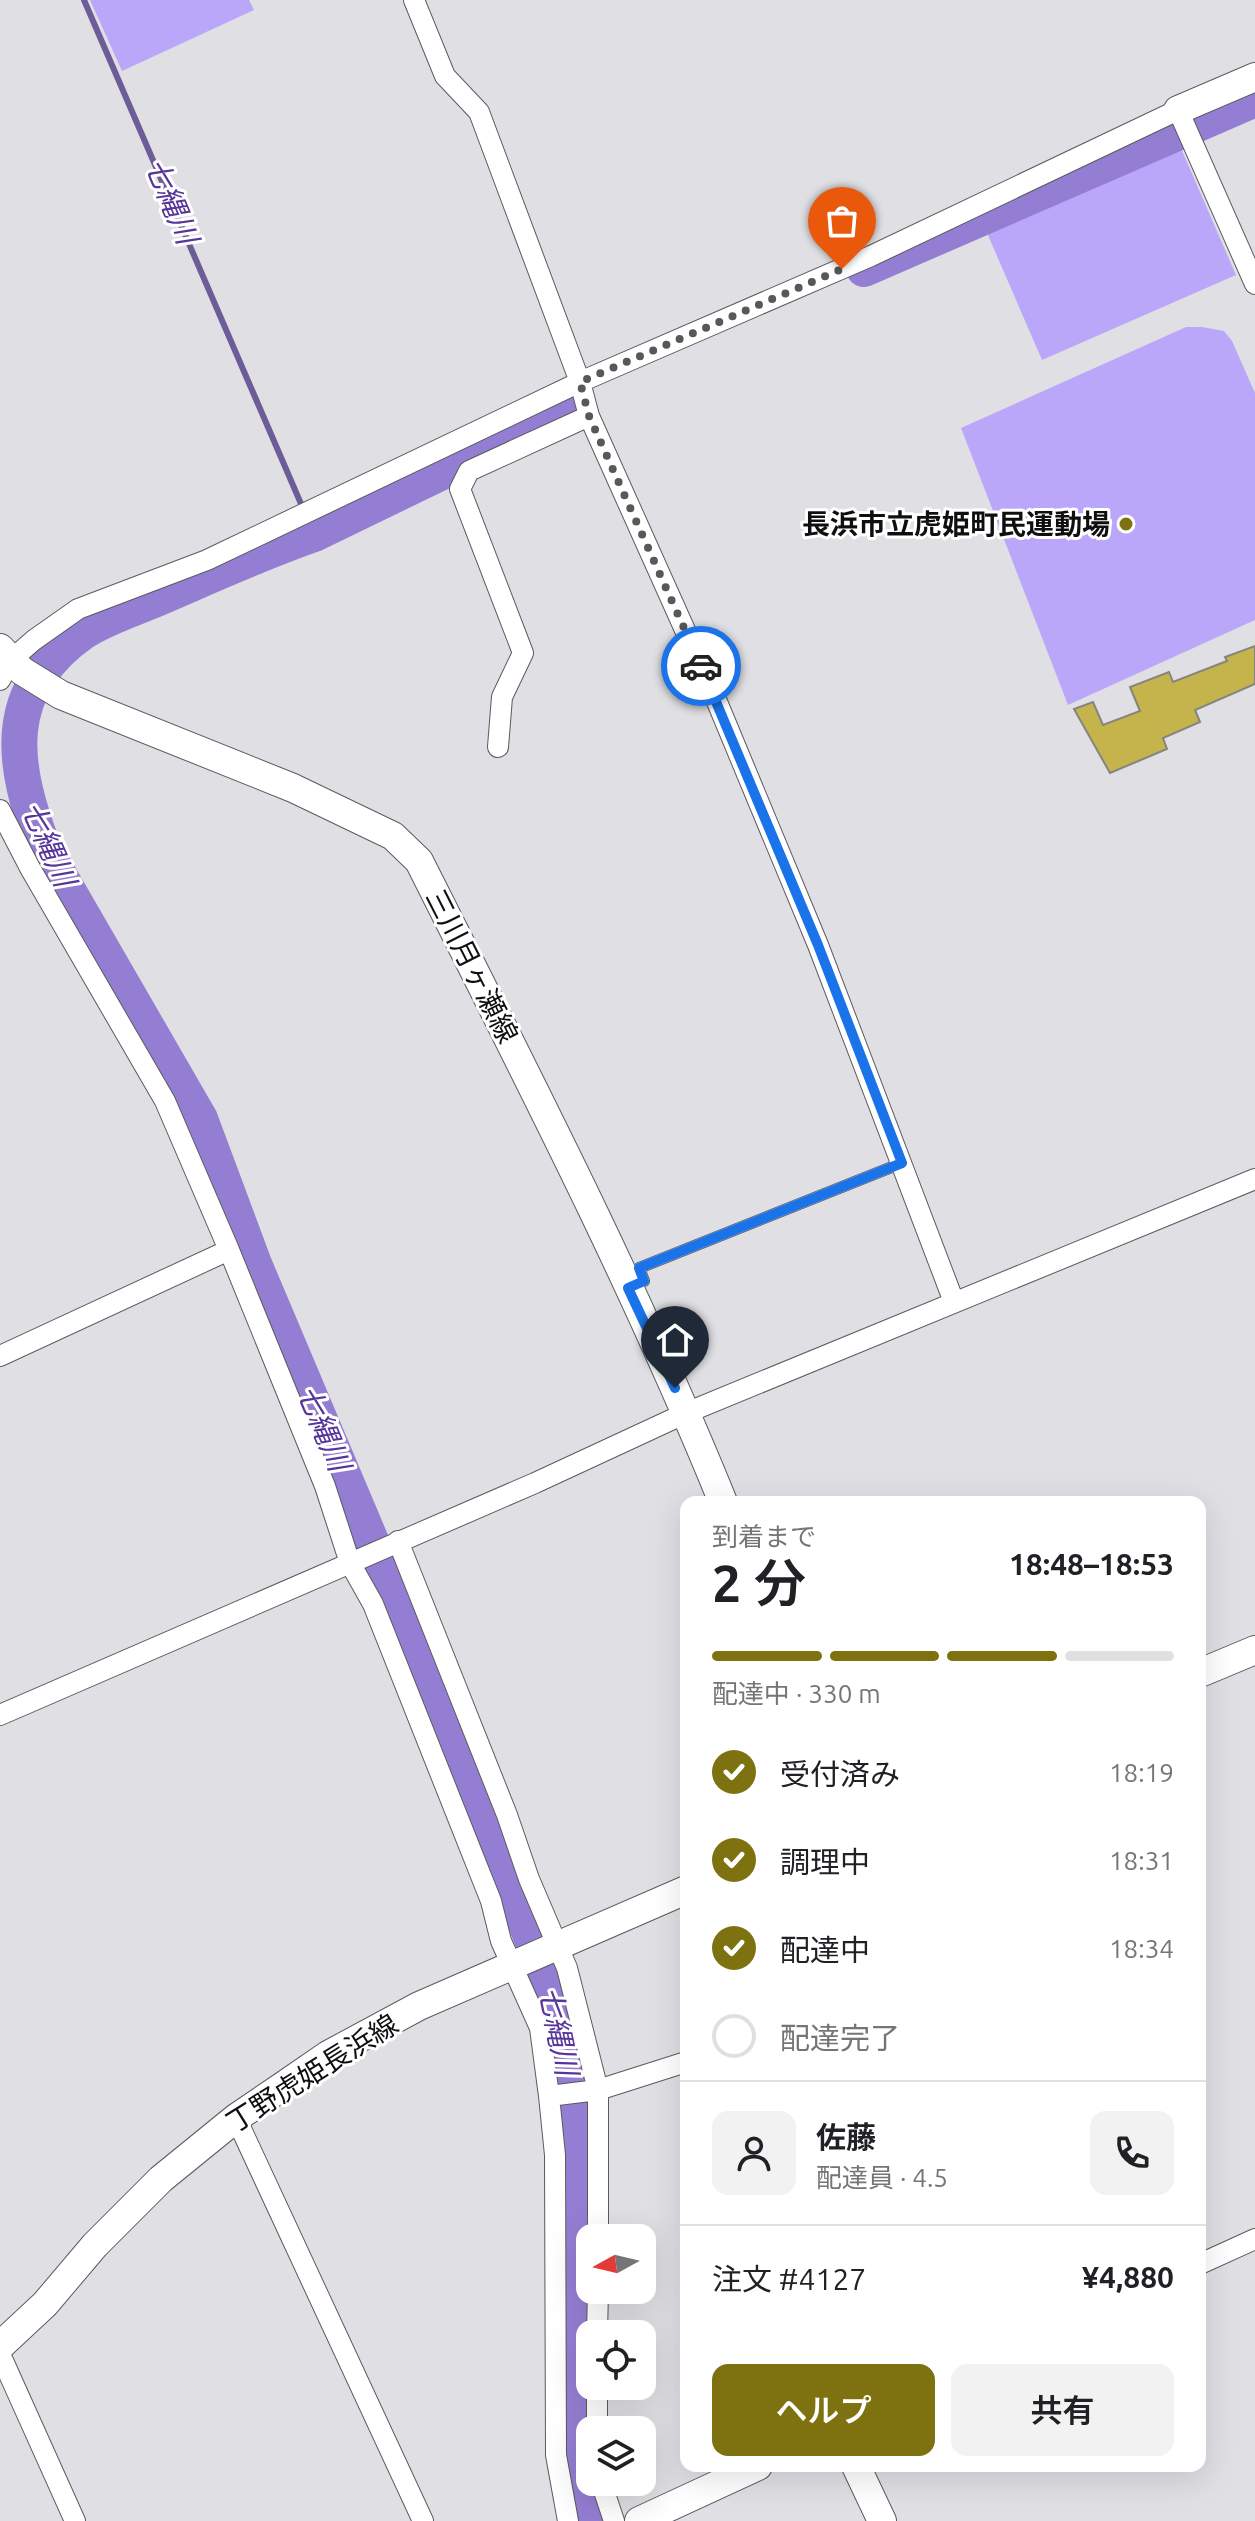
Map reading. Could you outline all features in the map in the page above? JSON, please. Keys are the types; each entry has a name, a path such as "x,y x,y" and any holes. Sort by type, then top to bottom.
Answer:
{"main road":[{"path":"1180,115 1255,77"},
{"name":"三川月ヶ瀬線","path":"15,669 293,788 393,836 419,861 538,1097 686,1413 721,1496"},
{"path":"1206,1670 1255,1650"},
{"name":"丁野虎姫長浜線","path":"0,2346 45,2304 95,2245 161,2179 236,2118 328,2055 419,2006 680,1893"},
{"path":"639,2521 745,2472"},
{"path":"859,2472 882,2521"}],"street":[{"path":"414,0 445,76 479,112 580,382 589,416 721,712 818,945 954,1302"},
{"path":"15,669 34,640 78,609 207,560 580,382 871,256 1180,115 1255,284"},
{"path":"498,747 502,697 523,653 460,489 469,471 589,416"},
{"path":"0,810 30,868 165,1101 325,1486 350,1563 379,1619 491,1901 501,1941 515,1965 540,2028 555,2155 556,2455 568,2521"},
{"path":"0,1715 535,1483 686,1413 1255,1179"},
{"path":"0,1356 229,1250"},
{"path":"398,1541 507,1815 580,2015 598,2090 598,2224"},
{"path":"549,2096 598,2090 680,2064"},
{"path":"236,2118 423,2521"},
{"path":"1206,2261 1255,2239"},
{"path":"0,2354 75,2521"},
{"path":"606,2496 614,2521"}],"lane":[{"path":"628,1288 644,1281 639,1268 902,1163"}],"shaded area":[{"path":"90,0 249,0 254,10 122,71"},
{"path":"1173,144 1175,148 1180,146 1236,275 1042,360 984,226"},
{"name":"長浜市立虎姫町民運動場","path":"1186,327 1224,331 1232,341 1255,393 1255,620 1068,705 961,428"}],"building":[{"path":"1255,646 1255,684 1195,710 1200,722 1163,738 1167,749 1110,773 1074,709 1093,702 1103,725 1140,711 1130,687 1169,672 1173,682 1227,661 1225,657"}],"waterway":[{"name":"七縄川","path":"84,0 314,534"},
{"path":"864,269 1255,99"},
{"name":"七縄川","path":"572,409 314,534 111,617 83,632 56,654 37,678 25,704 20,730 20,758 24,787 44,849 200,1119 254,1264 431,1683 556,2000 567,2051 579,2144 581,2479 592,2521"}],"way so far":[{"path":"701,666 589,416 580,382 842,269"}],"place":[{"name":"長浜市立虎姫町民運動場","path":"1126,524"}],"route":[{"path":"675,1388 628,1288 644,1281 639,1268 902,1163 818,945 701,666"}]}
